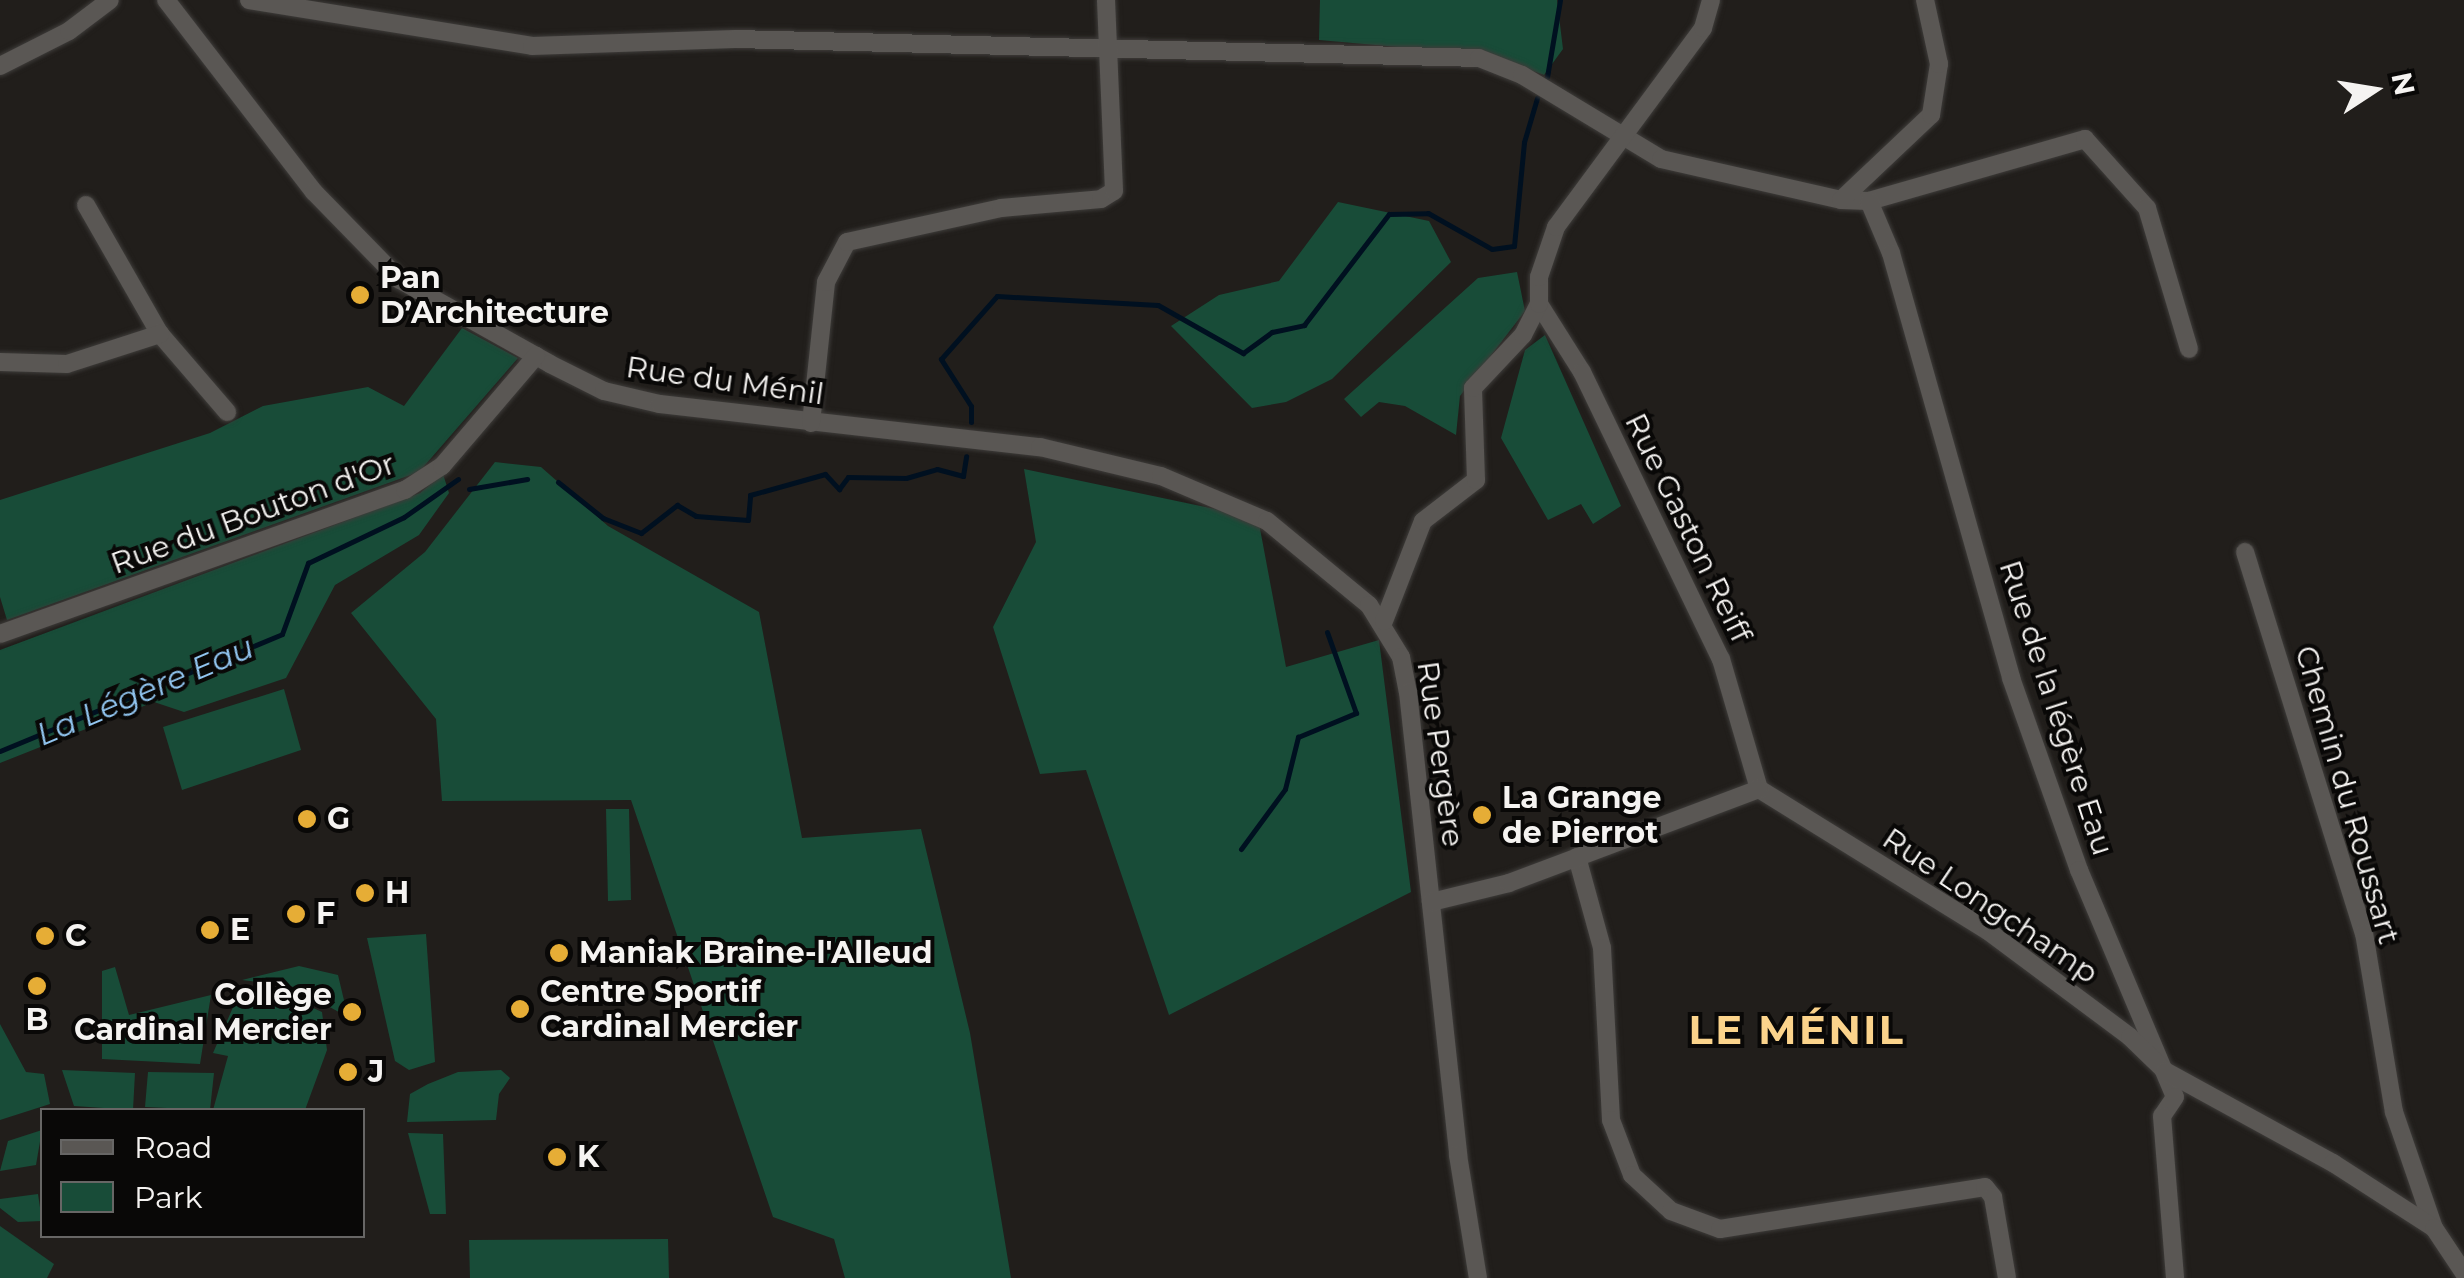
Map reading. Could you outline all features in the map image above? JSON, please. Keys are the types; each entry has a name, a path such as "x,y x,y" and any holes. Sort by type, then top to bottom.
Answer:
{"street":[{"path":"0,66 69,31 110,0"},
{"name":"Rue du Ménil","path":"166,0 314,192 400,280 536,356 632,398 812,423 1040,447 1161,476 1267,521 1384,622"},
{"path":"249,0 532,46 735,38 1479,58 1522,75 1661,159 1841,200 1870,202 2076,139 2094,142 2147,208 2189,349"},
{"path":"812,423 826,282 846,242 1114,192 1106,0"},
{"path":"1384,622 1423,521 1476,480 1473,388 1524,335 1539,304 1540,276 1556,227 1702,28 1711,0"},
{"path":"1841,200 1931,115 1940,64 1925,0"},
{"name":"Rue de la légère Eau","path":"1870,202 1891,253 2010,678 2069,846 2165,1071"},
{"path":"86,205 160,334 228,412"},
{"name":"Rue Gaston Reiff","path":"1539,304 1582,372 1722,659 1759,789"},
{"path":"0,362 67,364 160,334"},
{"name":"Rue du Bouton d'Or","path":"0,634 405,490 442,466 536,356"},
{"name":"Chemin du Roussart","path":"2245,552 2364,933 2390,1095 2434,1228"},
{"name":"Rue Pergère","path":"1384,622 1408,692 1478,1278"},
{"path":"1431,902 1577,857 1759,789"},
{"name":"Rue Longchamp","path":"1759,789 1988,932 2130,1037 2165,1071 2333,1163 2434,1228 2464,1273"},
{"path":"1577,857 1602,948 1611,1120 1632,1175 1671,1211 1720,1229 1985,1187 1992,1197 2007,1278"},
{"path":"2165,1071 2175,1097 2162,1116 2176,1278"}],"green space":[{"path":"1320,0 1557,0 1563,49 1544,75 1488,55 1319,40"},
{"path":"1338,202 1429,221 1451,262 1332,379 1286,402 1252,408 1171,326 1219,295 1279,281"},
{"path":"1517,272 1525,311 1460,396 1456,435 1405,406 1379,402 1361,417 1344,399 1478,278"},
{"path":"462,328 518,358 419,472 7,620 0,597 0,500 210,433 263,406 368,387 404,406"},
{"path":"1545,335 1621,506 1593,524 1581,504 1548,520 1501,438 1525,350"},
{"path":"495,462 541,467 608,526 759,612 802,838 921,829 970,1033 1011,1278 845,1278 834,1239 773,1217 631,800 442,801 436,719 351,613 425,552"},
{"path":"1024,469 1258,518 1286,667 1379,640 1411,892 1169,1015 1086,770 1040,774 993,627 1036,542"},
{"path":"443,474 449,493 419,535 335,585 286,678 184,712 154,702 0,763 0,650 420,493"},
{"path":"284,689 301,750 182,790 163,727"},
{"path":"606,809 629,809 631,900 608,901"},
{"path":"426,934 435,1062 409,1070 395,1061 367,938"},
{"path":"299,966 338,975 348,1017 291,986 242,980"},
{"path":"115,967 129,1015 211,995 200,1064 102,1059 102,971"},
{"path":"289,997 322,1012 327,1050 306,1108 214,1108 228,1056 213,1053 234,1005"},
{"path":"0,1024 26,1072 44,1074 50,1104 0,1120"},
{"path":"62,1070 135,1073 133,1108 74,1106"},
{"path":"501,1070 510,1078 499,1094 496,1120 407,1122 410,1094 428,1084 458,1072"},
{"path":"148,1072 214,1073 210,1108 145,1107"},
{"path":"40,1131 36,1165 0,1171 8,1141"},
{"path":"408,1133 443,1134 446,1214 430,1214"},
{"path":"38,1194 40,1221 18,1222 0,1208 0,1199"},
{"path":"0,1226 54,1264 47,1278 0,1278"},
{"path":"668,1239 669,1278 470,1278 469,1240"}],"waterway":[{"name":"La Légère Eau","path":"1547,77 1560,0"},
{"name":"La Légère Eau","path":"971,422 971,406 941,359 997,296 1158,305 1243,353 1272,332 1304,325 1389,214 1428,213 1492,249 1514,246 1524,142 1537,98"},
{"name":"La Légère Eau","path":"558,482 603,518 641,533 677,505 696,516 748,520 750,495 825,474 839,489 848,477 906,478 937,469 963,476 966,456"},
{"name":"La Légère Eau","path":"0,751 282,634 308,563 404,517 458,479"},
{"path":"469,489 527,479"},
{"path":"1241,849 1285,789 1298,737 1356,713 1327,632"}],"place":[{"name":"Pan D’Architecture","path":"360,295"},
{"name":"La Grange de Pierrot","path":"1482,815"},
{"name":"G","path":"307,819"},
{"name":"H","path":"365,893"},
{"name":"F","path":"296,914"},
{"name":"E","path":"210,930"},
{"name":"C","path":"45,936"},
{"name":"Maniak Braine-l'Alleud","path":"559,953"},
{"name":"B","path":"37,986"},
{"name":"Centre Sportif Cardinal Mercier","path":"520,1009"},
{"name":"Collège Cardinal Mercier","path":"352,1012"},
{"name":"J","path":"348,1072"},
{"name":"K","path":"557,1157"}],"district":[{"name":"LE MÉNIL","path":"1797,1030"}]}
